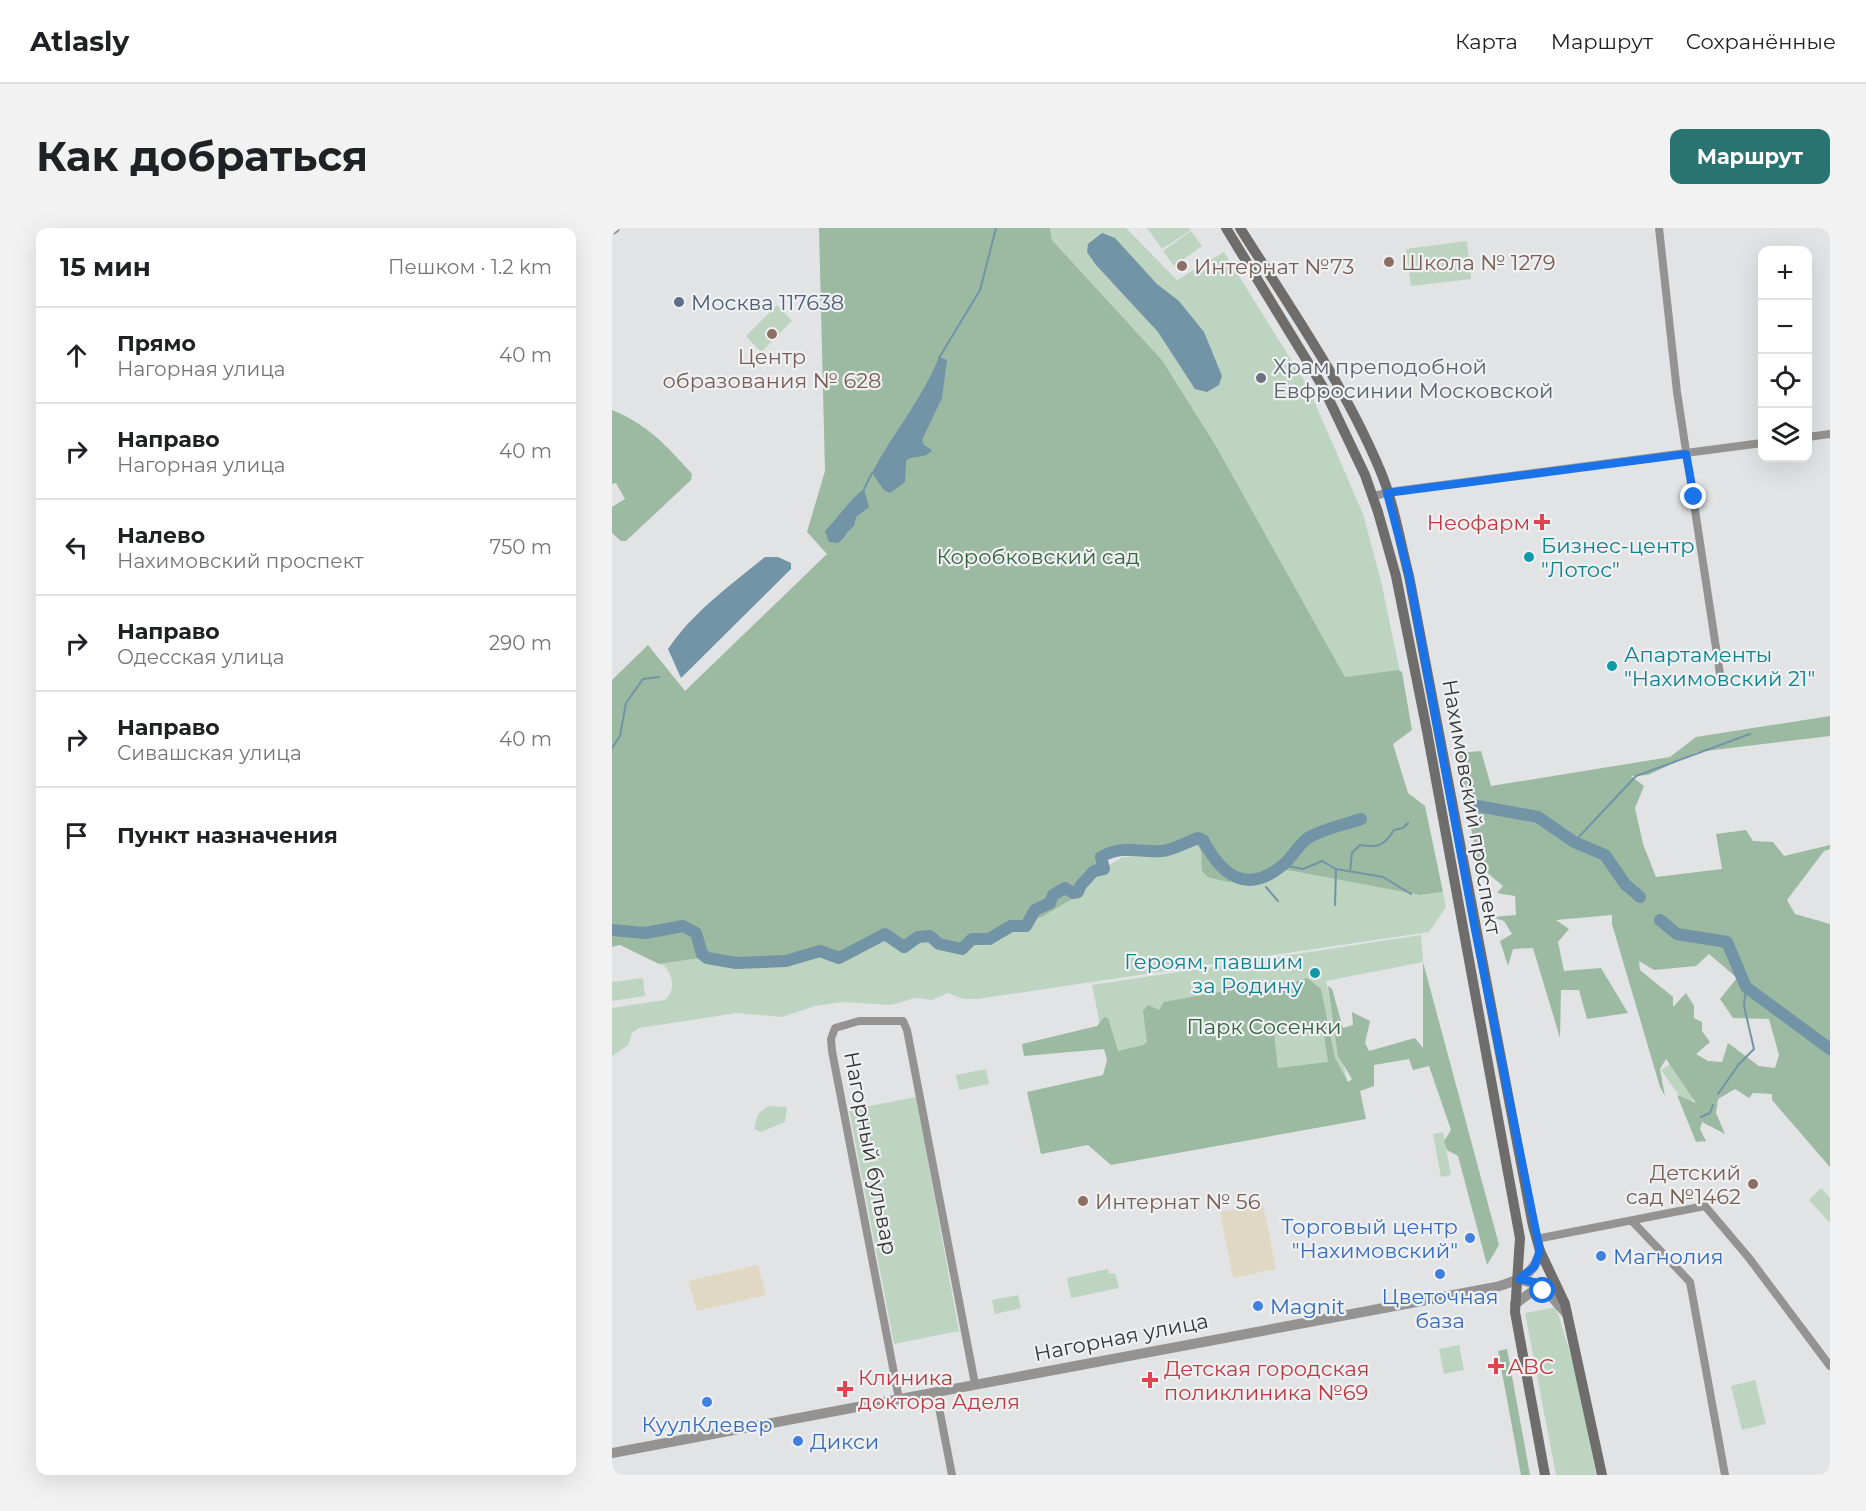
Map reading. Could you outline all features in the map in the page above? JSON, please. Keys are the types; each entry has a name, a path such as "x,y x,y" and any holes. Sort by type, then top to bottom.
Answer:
{"main road":[{"name":"Нахимовский проспект","path":"1226,228 1323,387 1365,474 1396,576 1427,730 1512,1190 1521,1250 1515,1303 1545,1475"},
{"name":"Нахимовский проспект","path":"1240,228 1343,397 1381,471 1409,576 1536,1239 1566,1304 1602,1475"}],"street":[{"path":"1659,228 1686,454 1720,674"},
{"path":"1812,436 1830,434"},
{"path":"1373,496 1758,444"},
{"name":"Нагорный бульвар","path":"899,1400 832,1051 831,1039 836,1028 859,1021 903,1021 907,1030 975,1384"},
{"path":"1536,1239 1705,1206 1749,1258 1830,1366"},
{"path":"1632,1221 1690,1282 1725,1475"},
{"path":"1496,1287 1515,1276 1521,1250"},
{"path":"1519,1279 1534,1267 1540,1251"},
{"path":"1519,1279 1534,1282 1549,1292"},
{"name":"Нагорная улица","path":"612,1453 1496,1287 1519,1279"},
{"path":"1496,1287 1506,1291 1515,1303 1530,1293 1549,1292"},
{"name":"Нахимовский проспект","path":"1549,1292 1568,1316"},
{"path":"936,1392 952,1475"}],"shaded area":[{"path":"1263,1205 1276,1269 1233,1278 1220,1212"},
{"path":"758,1265 766,1295 697,1311 688,1281"}],"green space":[{"name":"Коробковский сад","path":"819,228 1050,228 1052,240 1162,360 1216,446 1345,677 1399,670 1402,672 1412,730 1393,744 1408,793 1425,806 1443,892 1420,895 1282,869 1248,880 1227,882 1208,877 1202,871 1201,851 1192,842 1140,856 1120,855 1110,851 1100,857 1103,869 1093,870 1080,883 1074,898 1042,917 1009,925 988,939 972,937 961,948 943,944 931,933 918,936 903,945 885,933 842,955 820,950 785,959 736,961 707,957 659,964 620,945 612,947 612,680 648,645 685,691 827,554 807,532 825,471"},
{"path":"1050,228 1126,228 1177,280 1224,252 1308,387 1363,514 1381,581 1400,672 1345,677 1216,446 1162,360 1052,240"},
{"path":"1147,228 1189,228 1191,230 1162,249"},
{"path":"1191,231 1202,246 1174,266 1163,251"},
{"path":"1467,241 1471,279 1411,286 1406,249"},
{"path":"777,305 792,321 761,352 746,336"},
{"path":"612,410 646,429 665,445 692,474 691,480 626,541 621,541 612,533 612,507 625,499 616,483 612,484"},
{"path":"1830,716 1830,736 1697,752 1648,775 1631,776 1644,786 1635,808 1643,844 1656,877 1722,869 1716,834 1746,830 1753,841 1773,842 1784,856 1830,845 1830,849 1824,851 1787,900 1795,914 1830,924 1830,1167 1772,1100 1772,1094 1753,1093 1749,1098 1735,1089 1718,1099 1716,1113 1725,1134 1702,1122 1700,1129 1706,1141 1696,1142 1677,1095 1696,1103 1666,1059 1660,1069 1665,1096 1660,1087 1612,924 1612,915 1556,920 1569,929 1558,942 1564,971 1601,968 1628,1013 1587,1019 1579,990 1561,990 1560,1038 1533,948 1513,949 1508,966 1500,941 1512,934 1504,921 1492,917 1516,915 1515,896 1497,893 1503,886 1478,865 1457,753 1481,751 1491,786 1670,757 1696,737","holes":["1709,954 1737,978 1720,999 1733,1018 1769,1019 1779,1055 1775,1068 1759,1066 1728,1043 1722,1062 1708,1061 1696,1054 1710,1042 1702,1031 1702,1022 1694,1018 1694,1006 1686,993 1673,1007 1673,997 1640,970 1639,961 1654,970 1696,966"]},
{"path":"1192,842 1197,845 1204,857 1201,868 1248,880 1282,869 1420,895 1443,892 1446,907 1429,932 977,999 963,999 948,993 932,1000 915,998 891,1005 843,1002 815,1006 782,1017 737,1013 639,1028 632,1033 628,1045 612,1056 612,1008 665,1000 671,992 672,983 669,974 664,965 659,964 707,957 736,961 785,959 820,950 842,955 886,933 899,942 931,933 943,944 972,937 988,938 1009,925 1042,917 1074,898 1080,883 1094,870 1100,870 1123,857 1147,856"},
{"name":"Парк Сосенки","path":"1421,935 1423,962 1326,981 1347,1082 1107,1059 1092,985"},
{"path":"1423,962 1499,1245 1487,1265 1458,1156 1447,1150 1444,1141 1451,1130 1429,1066 1413,1070 1409,1059 1374,1065 1374,1086 1360,1091 1366,1119 1111,1165 1088,1145 1041,1154 1027,1092 1103,1075 1107,1060 1104,1049 1024,1056 1022,1044 1097,1026 1104,1017 1108,1018 1118,1051 1147,1042 1143,1011 1148,1005 1159,1010 1164,1002 1268,983 1280,987 1307,978 1321,989 1335,1058 1348,1082 1352,1079 1338,1056 1328,986 1332,989 1343,1028 1353,1025 1352,1012 1370,1021 1365,1043 1369,1051 1415,1038 1423,1048","holes":["1323,1028 1328,1062 1278,1068 1274,1034"]},
{"path":"643,978 645,996 612,1001 612,982"},
{"path":"1678,1059 1702,1093 1686,1105 1661,1070"},
{"path":"986,1069 989,1084 959,1090 956,1075"},
{"path":"916,1097 959,1331 894,1344 849,1110"},
{"path":"768,1106 787,1107 785,1122 761,1132 754,1129 758,1114"},
{"path":"1443,1132 1451,1175 1441,1177 1433,1134"},
{"path":"1821,1188 1830,1198 1830,1223 1809,1200"},
{"path":"1108,1269 1109,1274 1115,1273 1119,1288 1071,1298 1067,1278"},
{"path":"1018,1295 1021,1308 995,1314 992,1300"},
{"path":"1556,1307 1576,1372 1596,1475 1556,1475 1525,1313"},
{"path":"1459,1345 1464,1370 1444,1374 1439,1349"},
{"path":"1507,1349 1530,1475 1521,1475 1498,1351"},
{"path":"1755,1380 1766,1424 1742,1430 1731,1386"}],"water":[{"path":"1102,233 1115,238 1157,284 1179,301 1204,332 1222,376 1219,385 1207,392 1195,389 1158,332 1096,265 1087,252 1088,244"},
{"path":"939,357 947,360 942,398 922,440 924,445 932,450 926,455 906,461 905,482 890,493 884,490 872,473 916,402"},
{"path":"864,489 869,507 856,517 854,526 838,543 829,542 825,531"},
{"path":"765,557 778,557 791,563 791,569 681,678 668,649 701,611"}],"waterway":[{"path":"939,358 980,290 996,228"},
{"path":"864,489 872,473"},
{"path":"612,748 620,736 626,703 643,679 659,677"},
{"path":"1574,842 1636,776 1750,734"},
{"path":"1472,805 1538,817 1574,842 1605,855 1625,884 1640,897"},
{"path":"612,930 645,933 683,926 696,933 702,954 707,958 736,963 786,961 820,951 839,958 885,934 904,947 918,937 930,936 939,944 962,949 972,939 989,939 1011,926 1026,926 1035,910 1050,903 1053,895 1065,888 1073,893 1078,892 1081,885 1094,871 1104,869 1101,857 1109,853 1124,850 1166,850 1198,838 1203,840 1210,853 1227,872 1247,880 1258,879 1283,865 1308,838 1361,819"},
{"path":"1350,872 1352,853 1360,845 1380,845 1394,830 1403,828 1408,823"},
{"path":"1283,865 1303,869 1322,861 1336,869 1383,877 1411,894"},
{"path":"1335,905 1336,869"},
{"path":"1266,887 1278,901"},
{"path":"1660,920 1677,934 1727,942 1746,987 1830,1049"},
{"path":"1718,1094 1739,1064 1754,1049 1744,1006 1746,987"},
{"path":"1701,1117 1710,1113 1713,1105"}],"place":[{"name":"Школа № 1279","path":"1389,262"},
{"name":"Интернат №73","path":"1182,266"},
{"name":"Москва 117638","path":"679,302"},
{"name":"Центр образования № 628","path":"772,334"},
{"name":"Храм преподобной Евфросинии Московской","path":"1261,378"},
{"name":"Неофарм","path":"1542,522"},
{"name":"Бизнес-центр \"Лотос\"","path":"1529,557"},
{"name":"Апартаменты \"Нахимовский 21\"","path":"1612,666"},
{"name":"Героям, павшим за Родину","path":"1315,973"},
{"name":"Детский сад №1462","path":"1753,1184"},
{"name":"Интернат № 56","path":"1083,1201"},
{"name":"Торговый центр \"Нахимовский\"","path":"1470,1238"},
{"name":"Магнолия","path":"1601,1256"},
{"name":"Цветочная база","path":"1440,1274"},
{"name":"Magnit","path":"1258,1306"},
{"name":"ABC","path":"1496,1366"},
{"name":"Детская городская поликлиника №69","path":"1150,1380"},
{"name":"Клиника доктора Аделя","path":"845,1389"},
{"name":"КуулКлевер","path":"707,1402"},
{"name":"Дикси","path":"798,1441"}],"route":[{"path":"1543,1291 1549,1292 1534,1282 1519,1279 1528,1274 1538,1262 1540,1251 1533,1226 1508,1086 1475,930 1409,576 1387,493 1686,454 1694,497"}]}
